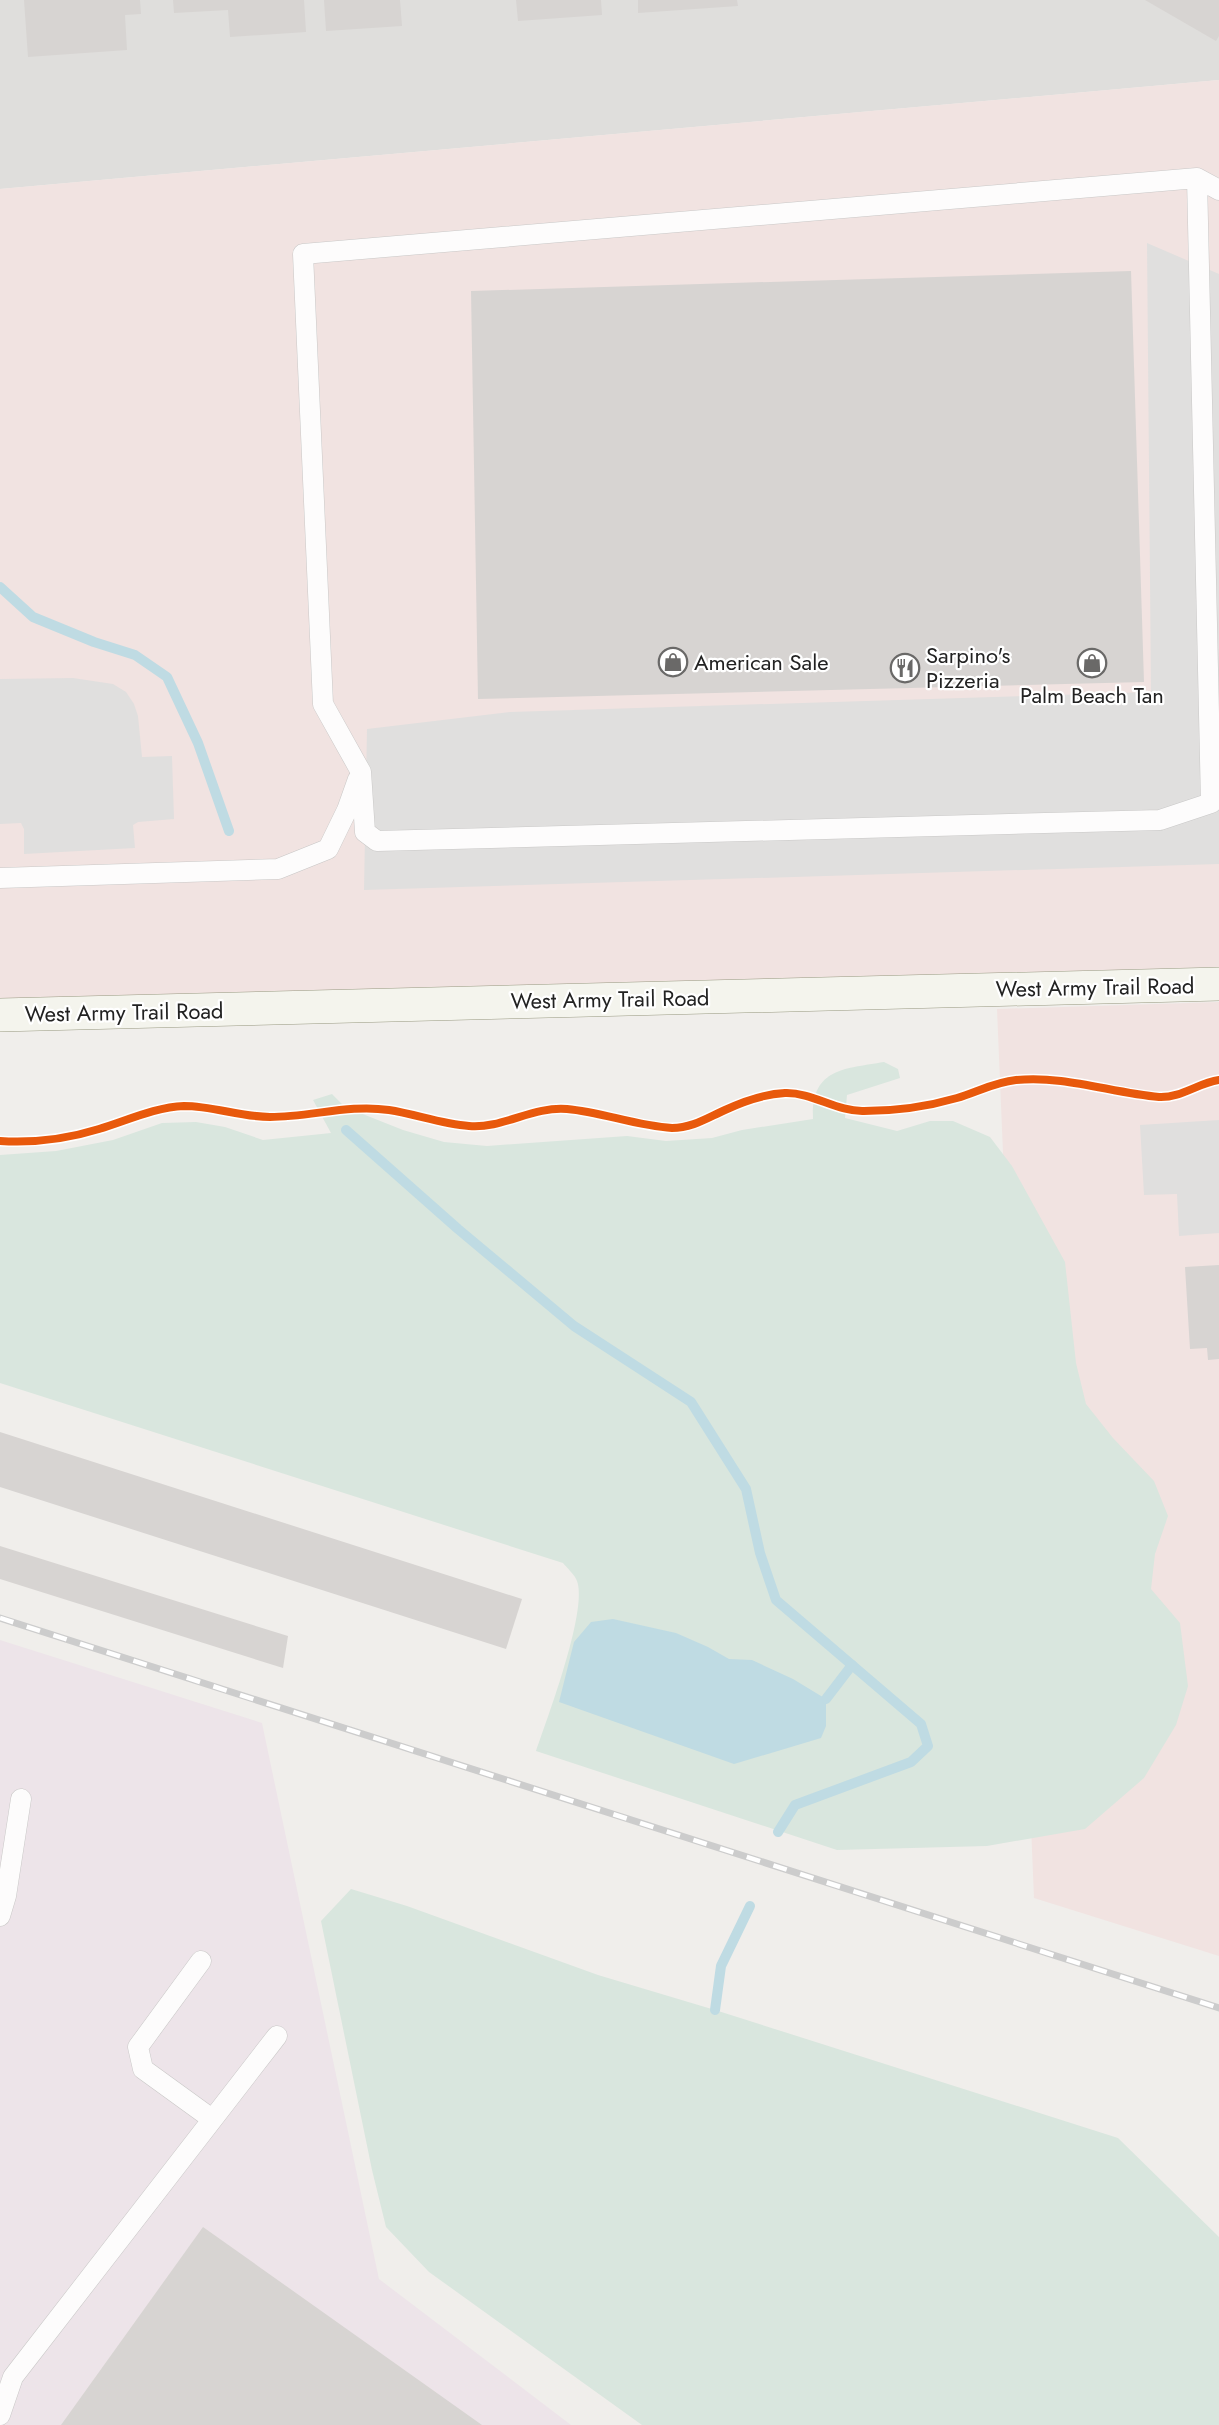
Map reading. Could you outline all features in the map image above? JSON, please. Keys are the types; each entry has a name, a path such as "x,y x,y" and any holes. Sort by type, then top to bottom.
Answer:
{"main road":[{"name":"West Army Trail Road","path":"0,1015 1219,984"}],"lane":[{"path":"1197,178 1214,651 1211,803 1160,820 377,840 365,832 361,772 323,704 303,254 1197,178 1219,190"},
{"path":"0,878 278,869 328,849 347,810 361,772"},
{"path":"0,1916 6,1896 21,1799"},
{"path":"201,1961 138,2047 143,2069 212,2119"},
{"path":"0,2415 13,2377 277,2036"}],"shaded area":[{"path":"0,0 1219,0 1219,80 0,189"},
{"path":"1219,80 1219,967 0,1001 0,189"},
{"path":"1147,243 1219,274 1219,864 364,890 367,729 510,712 1151,692"},
{"path":"73,678 113,684 126,692 138,716 142,757 172,756 174,819 138,822 133,825 135,848 24,854 24,829 21,823 0,824 0,679"},
{"path":"1219,1002 1219,1956 1034,1898 997,1009"},
{"path":"884,1062 898,1069 900,1078 847,1095 845,1118 897,1131 930,1121 953,1121 990,1137 1012,1166 1065,1262 1076,1363 1086,1404 1113,1438 1154,1481 1168,1516 1155,1554 1151,1589 1180,1623 1188,1686 1176,1725 1144,1778 1085,1829 987,1846 837,1850 536,1751 565,1665 577,1615 579,1595 577,1581 563,1563 0,1383 0,1155 56,1151 113,1140 162,1123 196,1122 225,1127 263,1140 331,1133 313,1100 332,1094 345,1107 403,1130 444,1142 487,1146 627,1136 666,1141 712,1138 742,1130 813,1119 814,1102 824,1080 843,1070"},
{"path":"1219,1120 1219,1233 1179,1236 1177,1194 1144,1195 1140,1125"},
{"path":"0,1640 262,1723 379,2279 571,2425 0,2425"},
{"path":"351,1889 407,1906 598,1975 1118,2138 1219,2237 1219,2425 642,2425 429,2272 386,2227 372,2170 321,1921"}],"water":[{"path":"613,1619 676,1633 729,1659 752,1660 793,1679 826,1699 826,1726 821,1738 734,1764 559,1702 574,1642 591,1622"}],"building":[{"path":"24,0 140,0 141,14 125,15 127,50 28,57"},
{"path":"173,0 304,0 306,32 230,37 228,10 174,13"},
{"path":"324,0 400,0 402,26 326,31"},
{"path":"516,0 601,0 602,15 518,21"},
{"path":"638,0 737,0 738,6 638,13"},
{"path":"1145,0 1219,0 1219,36 1216,41"},
{"path":"1131,271 1144,682 478,699 471,291"},
{"path":"1219,1265 1219,1359 1208,1360 1207,1348 1190,1349 1185,1267"},
{"path":"0,1432 522,1599 506,1649 0,1487"},
{"path":"0,1546 288,1636 283,1668 0,1579"},
{"path":"203,2227 482,2425 61,2425"}],"waterway":[{"path":"0,587 33,617 94,642 135,655 167,677 198,743 229,831"},
{"path":"346,1130 458,1229 574,1326 691,1402 746,1489 760,1553 776,1600 921,1724 928,1746 911,1762 795,1805 778,1832"},
{"path":"826,1699 852,1665"},
{"path":"715,2010 721,1966 750,1906"}],"railway":[{"path":"0,1618 1219,2008"}],"cycle path":[{"path":"0,1141 62,1138 151,1112 184,1106 270,1117 359,1109 389,1110 469,1126 493,1124 542,1111 567,1109 645,1125 679,1128 754,1099 785,1093 805,1096 854,1110 876,1111 934,1104 1016,1080 1070,1082 1159,1097 1175,1095 1219,1080"}],"place":[{"name":"American Sale","path":"673,662"},
{"name":"Palm Beach Tan","path":"1092,663"},
{"name":"Sarpino's Pizzeria","path":"905,668"}]}
